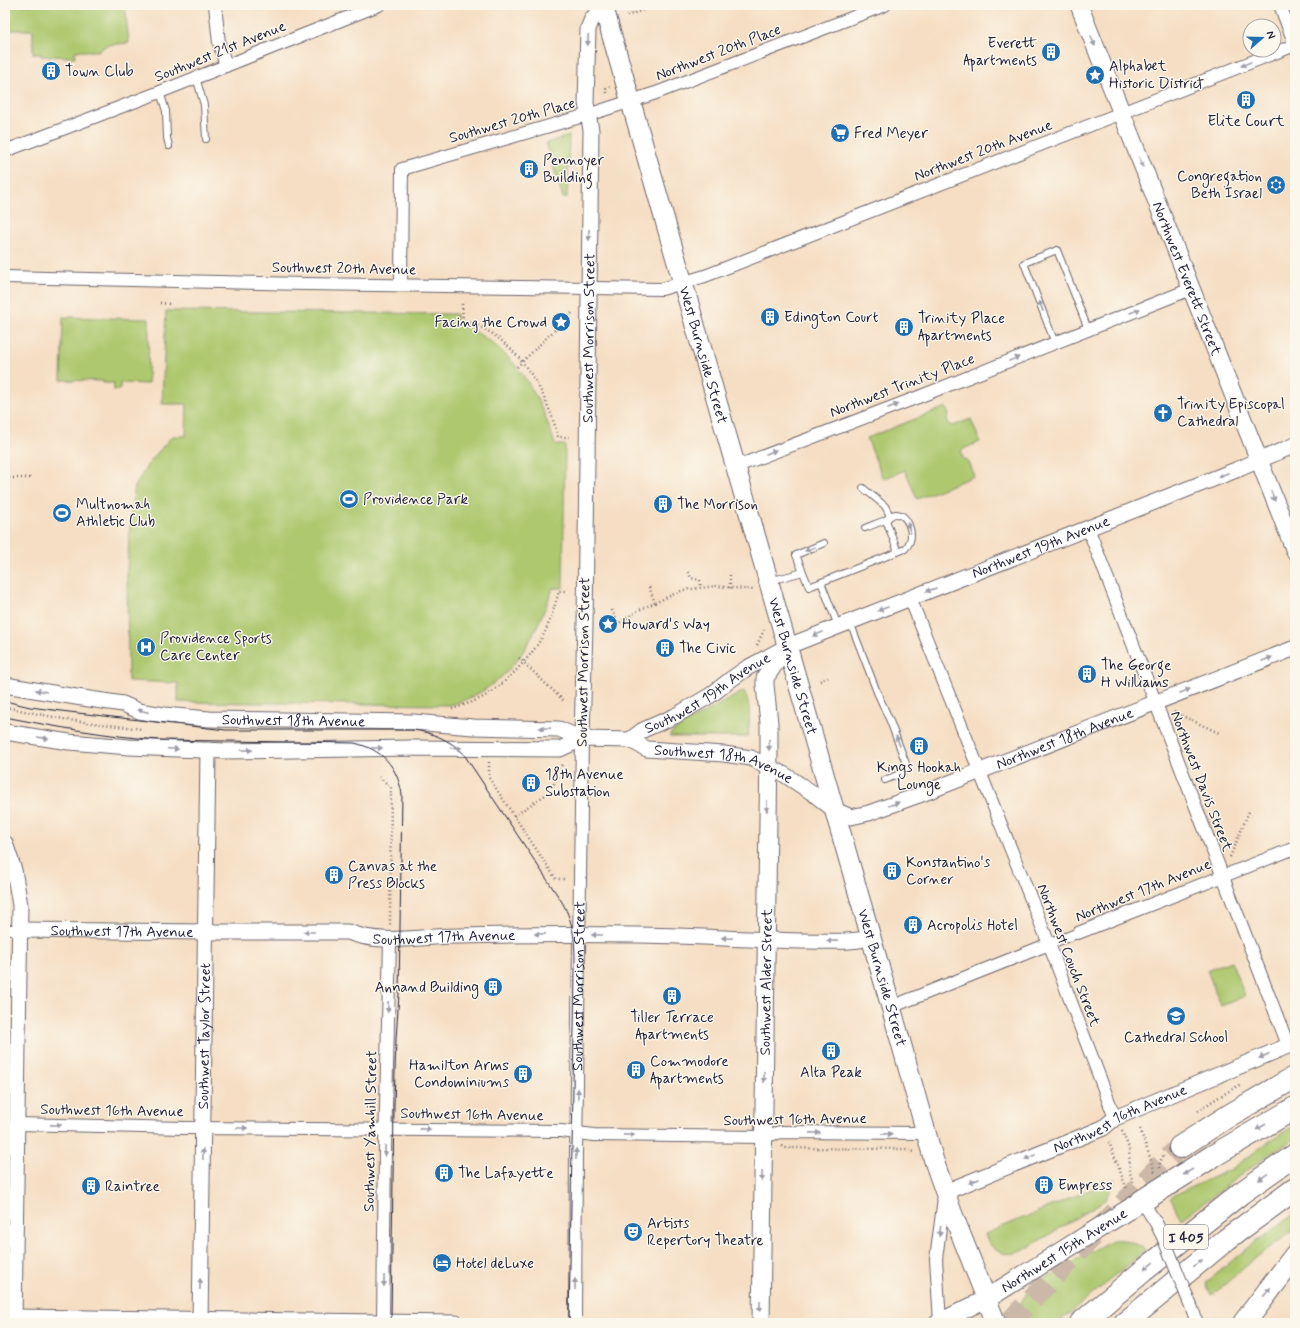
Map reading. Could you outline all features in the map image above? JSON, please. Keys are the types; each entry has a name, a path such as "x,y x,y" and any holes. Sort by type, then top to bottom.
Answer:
{"highway":[{"path":"1180,1147 1230,1115 1295,1077"},
{"path":"1135,1197 1213,1156 1295,1108"},
{"name":"I 405","path":"1081,1323 1143,1271 1241,1193 1295,1155"},
{"name":"I 405","path":"1125,1323 1227,1239 1295,1190"},
{"path":"1244,1323 1295,1256"}],"main road":[{"name":"West Burnside Street","path":"603,5 926,1133 945,1192 996,1323"},
{"name":"Northwest Everett Street","path":"1079,5 1295,552"},
{"name":"Southwest Alder Street","path":"761,1323 769,723 765,678 786,647"},
{"name":"Northwest 15th Avenue","path":"986,1298 1135,1197"},
{"path":"939,1323 986,1298"}],"street":[{"path":"215,5 219,43 226,66"},
{"name":"Southwest 21st Avenue","path":"5,151 160,92 379,5"},
{"name":"Southwest Morrison Street","path":"575,1323 576,1133 585,624 590,130 586,103 588,29 592,18 603,5"},
{"name":"Northwest 20th Place","path":"630,101 660,92 885,5"},
{"path":"1280,5 1295,45"},
{"name":"Northwest 20th Avenue","path":"683,283 705,276 1295,45"},
{"name":"Southwest 20th Place","path":"401,285 402,169 588,115 630,101"},
{"name":"Southwest 20th Avenue","path":"5,277 257,283 662,289 683,283"},
{"name":"Northwest Trinity Place","path":"735,467 1191,289"},
{"name":"Northwest 19th Avenue","path":"786,647 1295,445"},
{"name":"Northwest Davis Street","path":"1088,528 1222,876 1292,1044"},
{"name":"Northwest Couch Street","path":"910,598 1049,944 1115,1118"},
{"name":"Southwest 19th Avenue","path":"630,740 643,730 674,716 711,695 747,668 786,647"},
{"name":"Northwest 18th Avenue","path":"833,809 851,817 885,808 1295,648"},
{"name":"Southwest 18th Avenue","path":"5,684 76,698 123,704 139,710 171,716 209,719 413,722 474,727 559,729 582,739 630,740 647,749 724,754 751,758 792,778 833,809"},
{"name":"Southwest 18th Avenue","path":"5,732 77,743 129,747 208,750 400,748 560,749 582,739"},
{"name":"Southwest Taylor Street","path":"200,1322 208,750"},
{"path":"5,843 14,870 20,905 12,929 17,1124 14,1320 456,1323"},
{"name":"Northwest 17th Avenue","path":"891,1008 1049,944 1295,848"},
{"name":"Southwest 17th Avenue","path":"12,929 206,932 348,932 359,937 390,940 410,940 452,936 579,935 853,941 870,938"},
{"name":"Southwest Yamhill Street","path":"384,1323 390,940"},
{"name":"Northwest 16th Avenue","path":"945,1192 1103,1128 1115,1118 1233,1070 1292,1044"},
{"name":"Southwest 16th Avenue","path":"17,1124 203,1128 561,1131 594,1135 763,1137 780,1132 926,1133"},
{"path":"939,1323 936,1259 945,1192"},
{"path":"1135,1197 1156,1223 1163,1237 1197,1323"}],"lane":[{"path":"196,77 204,105 206,139"},
{"path":"160,92 166,111 167,138 169,146"},
{"path":"1055,343 1024,263 1031,260 1057,250 1088,330"},
{"path":"863,488 885,506 889,517 887,523 898,552"},
{"path":"824,543 796,555 809,587 905,549 910,541 910,530 908,524 903,516 898,514 865,528"},
{"path":"769,586 803,572"},
{"path":"821,582 844,624 877,692 906,760 907,767 902,773 885,780"}],"path":[{"path":"628,16 656,5"},
{"path":"601,89 610,87"},
{"path":"606,89 607,93"},
{"path":"160,303 172,304"},
{"path":"462,304 462,320 487,330 502,342 522,362 534,378 544,398 554,421 558,437 569,437"},
{"path":"517,367 575,309"},
{"path":"5,478 30,478"},
{"path":"688,572 691,578 700,580 701,588"},
{"path":"730,572 730,588"},
{"path":"585,624 607,631 639,610 683,590 716,586 730,588 769,586"},
{"path":"648,588 655,603"},
{"path":"448,710 484,696 501,684 524,662 535,650 545,632 559,591 567,591"},
{"path":"612,610 618,624"},
{"path":"519,658 565,702"},
{"path":"820,681 828,678"},
{"path":"1155,703 1219,733"},
{"path":"5,708 68,720 150,729"},
{"path":"490,762 489,778 556,879 564,880"},
{"path":"514,816 551,791 562,763"},
{"path":"379,777 391,787 390,940"},
{"path":"1222,876 1250,809"},
{"path":"1115,1118 1129,1148 1130,1173 1135,1197"},
{"path":"1140,1130 1157,1177"},
{"path":"1108,1142 1135,1197"}],"green space":[{"path":"5,5 125,5 129,43 107,45 98,51 75,51 75,57 41,56 41,54 33,54 33,30 5,30"},
{"path":"569,136 567,198 563,198 546,143"},
{"name":"Providence Park","path":"166,311 456,314 457,323 485,338 512,362 531,387 545,415 555,445 565,445 563,588 553,588 537,627 527,645 517,660 504,674 489,687 472,697 451,705 178,702 178,683 128,681 127,569 131,510 135,487 148,464 172,436 186,436 187,404 162,404"},
{"path":"63,317 149,319 148,384 120,383 120,390 114,390 114,383 103,383 103,381 61,380"},
{"path":"946,407 949,415 947,419 949,424 953,426 971,419 980,442 963,449 961,452 963,459 967,460 974,476 917,499 905,470 883,479 867,438"},
{"path":"744,691 749,708 748,737 670,737 670,734 682,725"},
{"path":"1231,961 1245,996 1221,1006 1207,970"},
{"path":"1295,1125 1295,1138 1254,1165 1181,1220 1170,1197 1233,1168"},
{"path":"1116,1179 1105,1200 1024,1250 1011,1254 995,1250 991,1246 985,1234"},
{"path":"1295,1213 1295,1229 1257,1257 1211,1296 1206,1283 1240,1254"},
{"path":"1113,1240 1131,1242 1146,1250 1058,1323 1019,1323 1023,1300 1037,1283"}],"tunnel":[{"path":"1009,1323 1180,1147"}],"tram line":[{"path":"5,701 30,707 226,730 413,730 440,737 458,748 463,753 562,902 572,927 575,951 575,969 569,1323"},
{"path":"5,717 82,731 159,740 354,743 380,754 392,767 400,784 402,794 399,994 394,1105 391,1323"}],"place":[{"name":"Everett Apartments","path":"1051,52"},
{"name":"Town Club","path":"51,71"},
{"name":"Alphabet Historic District","path":"1095,75"},
{"name":"Elite Court","path":"1246,100"},
{"name":"Fred Meyer","path":"840,133"},
{"name":"Pennoyer Building","path":"529,169"},
{"name":"Congregation Beth Israel","path":"1276,185"},
{"name":"Edington Court","path":"770,317"},
{"name":"Facing the Crowd","path":"561,322"},
{"name":"Trinity Place Apartments","path":"904,327"},
{"name":"Trinity Episcopal Cathedral","path":"1163,413"},
{"name":"Providence Park","path":"349,499"},
{"name":"The Morrison","path":"663,504"},
{"name":"Multnomah Athletic Club","path":"62,513"},
{"name":"Howard's Way","path":"608,624"},
{"name":"Providence Sports Care Center","path":"146,647"},
{"name":"The Civic","path":"665,648"},
{"name":"The George H Williams","path":"1087,674"},
{"name":"Kings Hookah Lounge","path":"919,746"},
{"name":"18th Avenue Substation","path":"531,783"},
{"name":"Konstantino's Corner","path":"892,871"},
{"name":"Canvas at the Press Blocks","path":"334,875"},
{"name":"Acropolis Hotel","path":"913,925"},
{"name":"Annand Building","path":"493,987"},
{"name":"Tiller Terrace Apartments","path":"672,996"},
{"name":"Cathedral School","path":"1176,1016"},
{"name":"Alta Peak","path":"831,1051"},
{"name":"Commodore Apartments","path":"636,1070"},
{"name":"Hamilton Arms Condominiums","path":"523,1074"},
{"name":"The Lafayette","path":"444,1173"},
{"name":"Empress","path":"1044,1185"},
{"name":"Raintree","path":"91,1186"},
{"name":"Artists Repertory Theatre","path":"633,1232"},
{"name":"Hotel deLuxe","path":"442,1263"}]}
